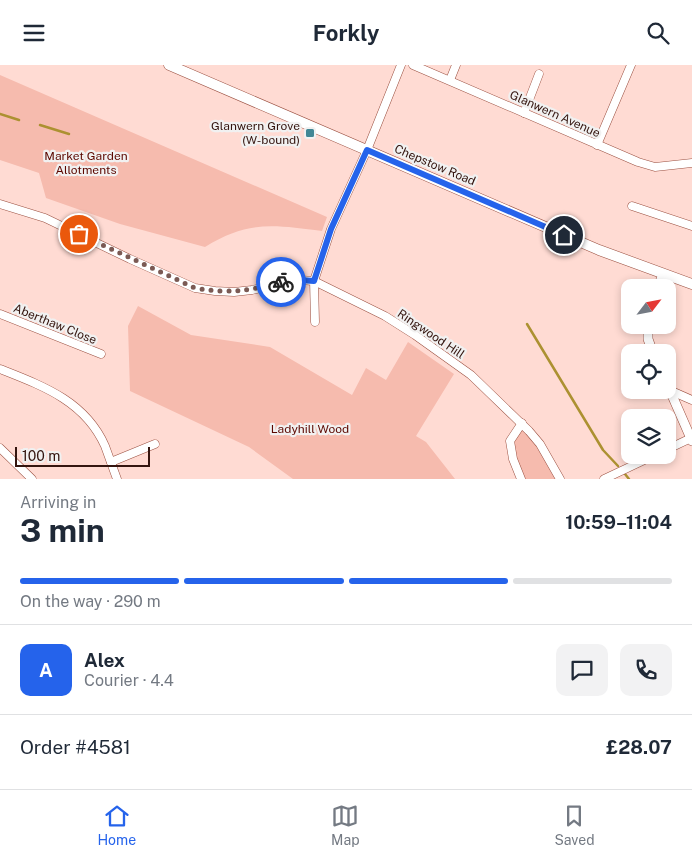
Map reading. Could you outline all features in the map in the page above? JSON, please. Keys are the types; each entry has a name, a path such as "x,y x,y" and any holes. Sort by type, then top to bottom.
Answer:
{"main road":[{"name":"Chepstow Road","path":"169,65 599,250 692,284"}],"street":[{"path":"315,323 314,281 331,229 367,150 401,65"},
{"name":"Glanwern Avenue","path":"413,65 638,163 655,167 692,163"},
{"path":"450,80 456,65"},
{"path":"596,145 631,65"},
{"path":"524,113 539,74"},
{"path":"0,204 45,218 195,288 234,292 252,290 285,282 314,281"},
{"path":"632,206 692,226"},
{"path":"661,279 663,274"},
{"name":"Ringwood Hill","path":"314,281 385,316 471,375 522,423 540,444 560,479"},
{"name":"Aberthaw Close","path":"0,314 101,354"},
{"path":"0,369 50,389 74,405 96,431 104,445 117,479"},
{"path":"676,392 692,400"},
{"path":"673,399 691,439 676,446"},
{"path":"521,479 513,459 510,441 522,423"},
{"path":"111,462 155,444"},
{"path":"0,448 32,479"},
{"path":"604,479 636,464"}],"green space":[{"name":"Market Garden Allotments","path":"0,75 327,217 322,231 275,226 248,228 220,238 205,247 120,224 46,198 39,173 0,160"},
{"name":"Ladyhill Wood","path":"138,306 191,335 270,347 352,395 366,368 386,380 408,342 454,374 416,436 426,442 455,479 293,479 249,447 130,391 128,326"},
{"path":"522,423 560,479 521,479 510,441"}],"waterway":[{"path":"0,114 19,120"},
{"path":"40,125 69,134"},
{"path":"527,324 603,450 618,466"},
{"path":"625,474 629,479"}],"way so far":[{"path":"79,234 195,288 234,292 252,290 281,282"}],"place":[{"name":"Glanwern Grove (W-bound)","path":"310,133"}],"route":[{"path":"281,282 314,281 331,229 367,150 564,235"}]}
